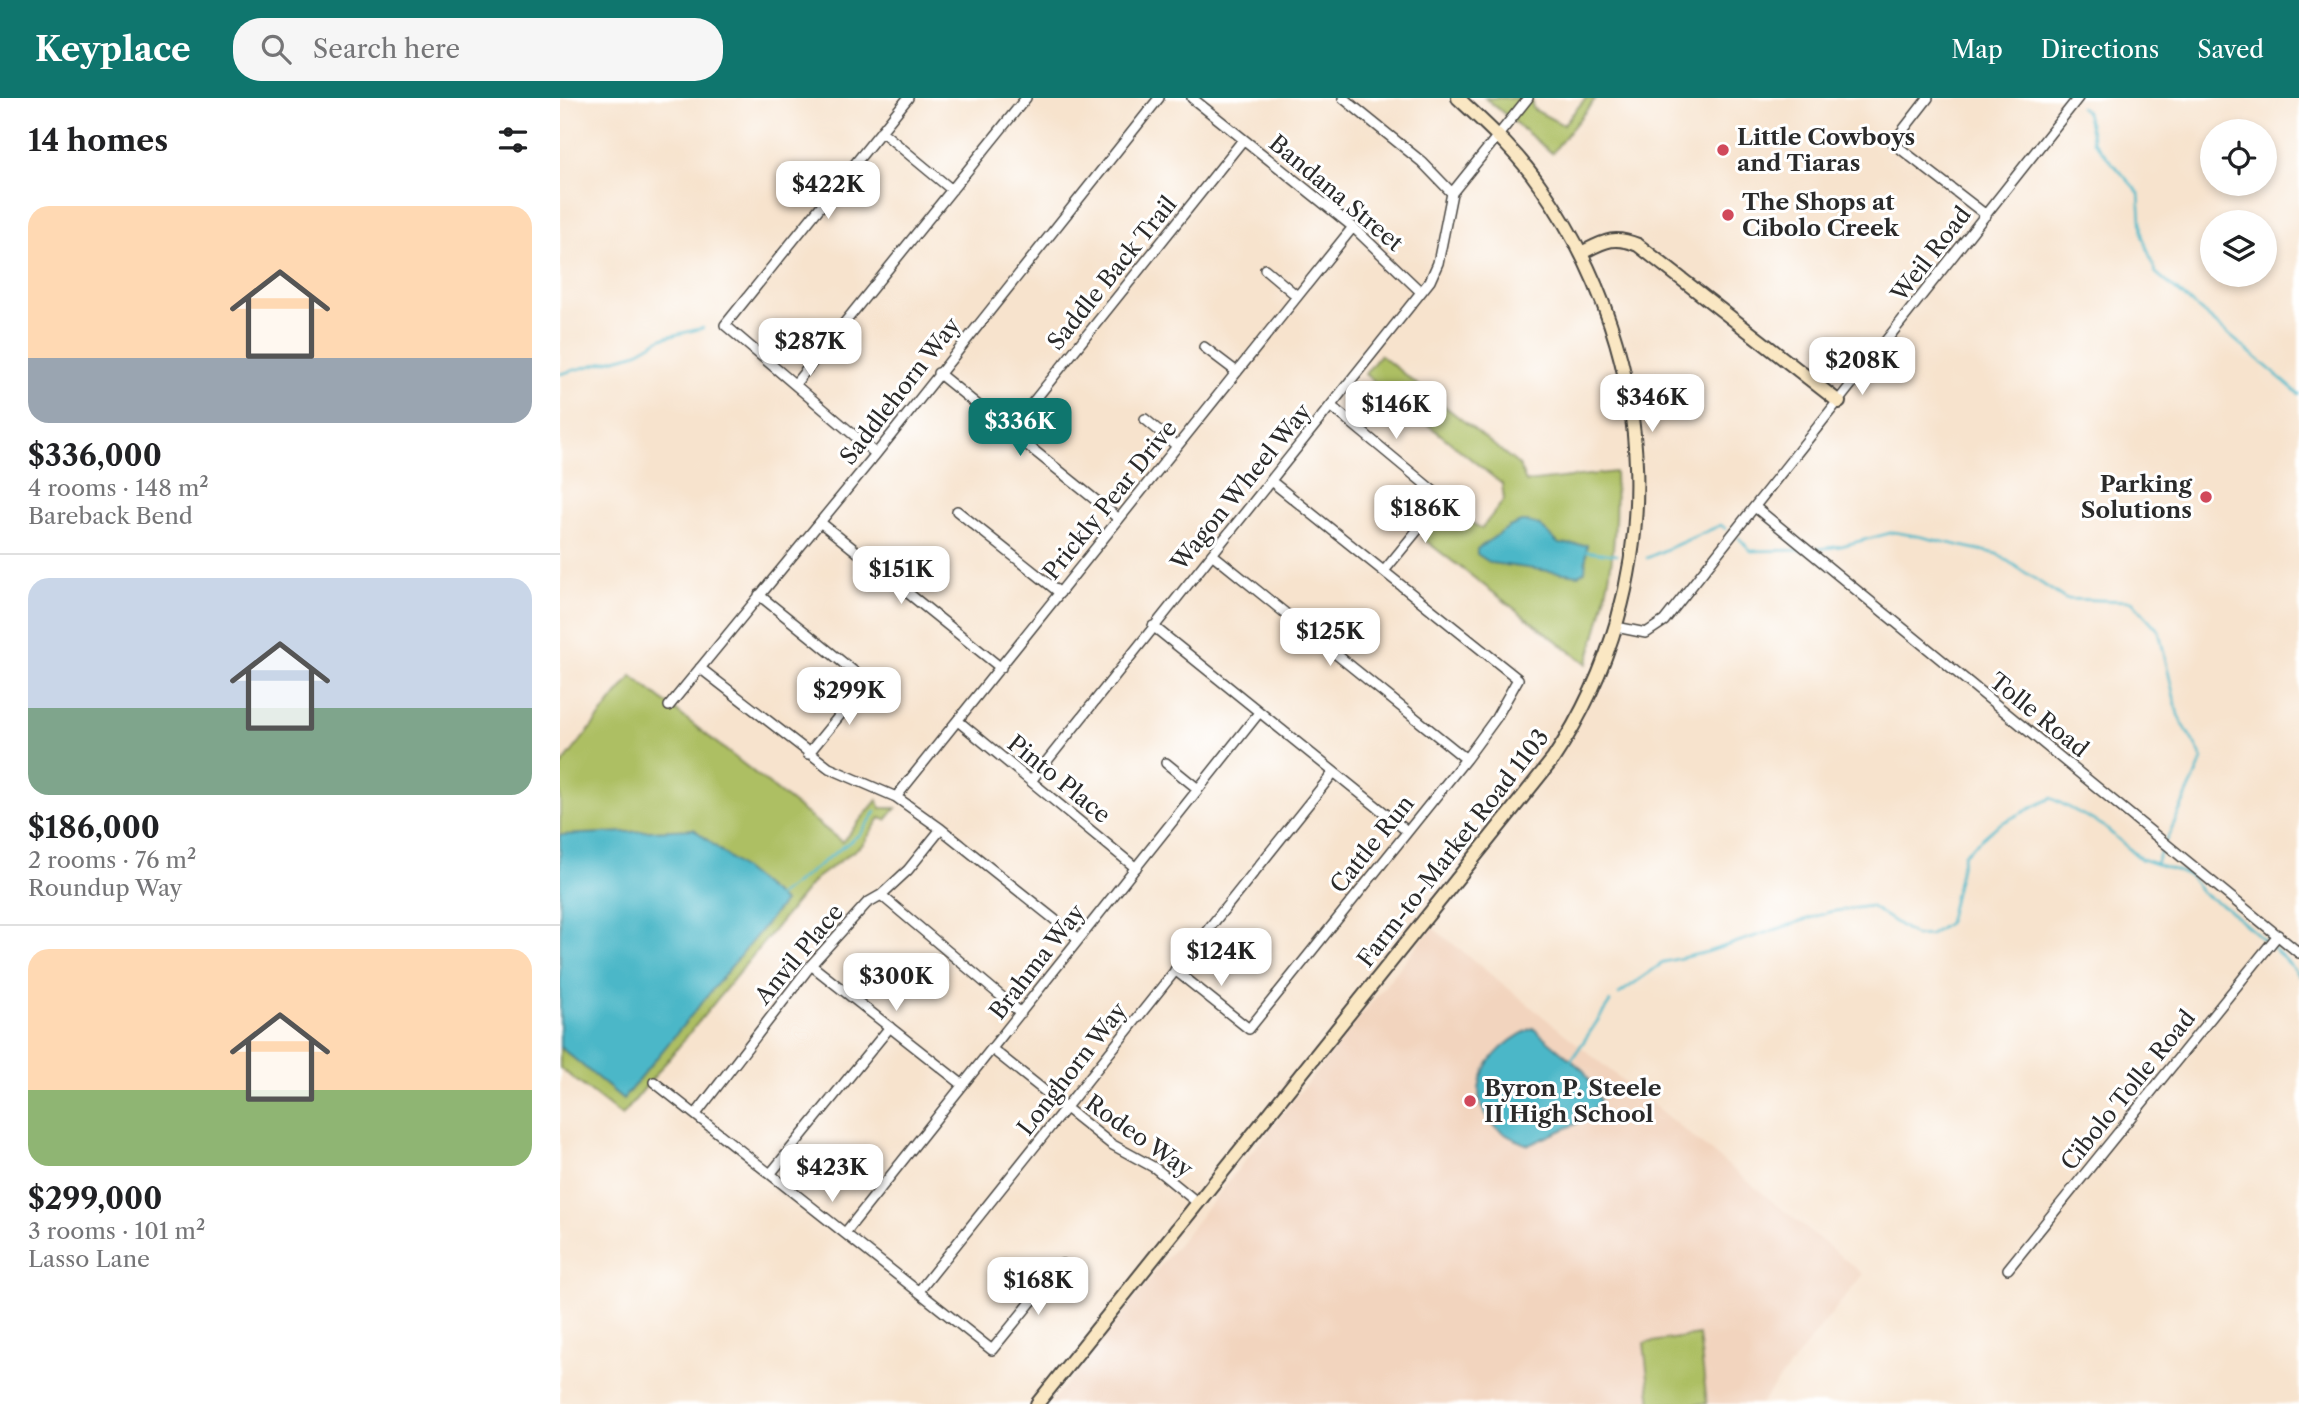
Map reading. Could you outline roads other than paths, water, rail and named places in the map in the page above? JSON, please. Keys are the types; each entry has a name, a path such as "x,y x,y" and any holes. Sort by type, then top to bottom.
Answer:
{"main road":[{"name":"Farm-to-Market Road 1103","path":"1037,1404 1553,759 1577,720 1616,626 1633,540 1637,453 1632,404 1615,335 1581,253 1541,185 1499,135 1458,98"},
{"path":"1581,253 1606,241 1621,238 1638,245 1839,402"}],"street":[{"path":"876,454 724,325 908,98"},
{"path":"795,384 1026,98"},
{"name":"Saddlehorn Way","path":"668,706 876,454 1159,98"},
{"name":"Bandana Street","path":"1192,98 1353,227 1421,292"},
{"path":"1343,98 1422,162 1452,193"},
{"name":"Wagon Wheel Way","path":"1031,781 1421,292 1438,263 1452,193 1528,98"},
{"path":"1928,98 1893,143 1986,215"},
{"name":"Weil Road","path":"1616,626 1637,633 1656,629 2078,98"},
{"path":"881,131 952,190"},
{"name":"Saddle Back Trail","path":"1010,431 1243,140"},
{"name":"Prickly Pear Drive","path":"896,797 1353,227"},
{"path":"1265,269 1297,296"},
{"path":"1204,347 1237,372"},
{"path":"938,373 1119,520"},
{"path":"1271,481 1384,571 1443,499 1331,406"},
{"path":"1145,419 1177,446"},
{"name":"Tolle Road","path":"1755,506 2299,953"},
{"path":"957,511 1060,593"},
{"path":"820,522 1001,667"},
{"path":"1212,554 1466,759"},
{"name":"Cattle Run","path":"1175,970 1249,1029 1466,759 1496,718 1518,679 1384,571"},
{"path":"759,595 867,682 808,754"},
{"path":"1153,626 1407,831"},
{"path":"700,668 829,768 896,797 941,828 1079,939"},
{"name":"Brahma Way","path":"845,1233 1258,713"},
{"name":"Pinto Place","path":"958,721 1136,867"},
{"path":"1166,763 1198,789"},
{"name":"Longhorn Way","path":"919,1291 1334,772"},
{"name":"Anvil Place","path":"696,1114 811,965 867,903 881,895 908,870 941,828"},
{"path":"881,895 1021,1013"},
{"name":"Cibolo Tolle Road","path":"2008,1269 2278,935"},
{"path":"811,965 963,1084"},
{"path":"771,1173 890,1027"},
{"name":"Rodeo Way","path":"992,1049 1111,1144 1155,1168 1198,1203"},
{"path":"654,1082 992,1350 1062,1264"}],"water":[{"path":"1521,522 1539,525 1559,544 1587,545 1585,571 1578,575 1491,563 1477,554 1477,549"},
{"path":"694,829 784,902 623,1099 560,1047 560,835"},
{"path":"1533,1028 1584,1071 1601,1102 1578,1123 1529,1145 1505,1134 1489,1120 1481,1104 1479,1088 1484,1071 1495,1055 1512,1040"}],"waterway":[{"path":"2080,107 2086,112 2093,141 2139,193 2142,235 2156,273 2299,394"},
{"path":"560,374 634,354 662,338 703,328"},
{"path":"1647,558 1721,525 1726,529"},
{"path":"1810,550 1841,546 1894,532 1997,554 2065,599 2132,601 2159,631 2178,715 2203,759 2166,841"},
{"path":"1739,538 1751,551 1804,550"},
{"path":"1587,551 1617,555"},
{"path":"1619,994 1664,962 1707,952 1829,912 1870,906 1916,936 1930,935 1948,923 1964,854 1998,825 2051,798 2102,825 2141,859 2189,875 2202,893 2228,909 2285,959 2299,976"},
{"path":"776,898 861,833 876,812"},
{"path":"2156,863 2163,847"},
{"path":"1570,1062 1610,1002"}],"place":[{"name":"Little Cowboys and Tiaras","path":"1723,150"},
{"name":"The Shops at Cibolo Creek","path":"1728,215"},
{"name":"Parking Solutions","path":"2206,497"},
{"name":"Byron P. Steele II High School","path":"1470,1101"}]}
